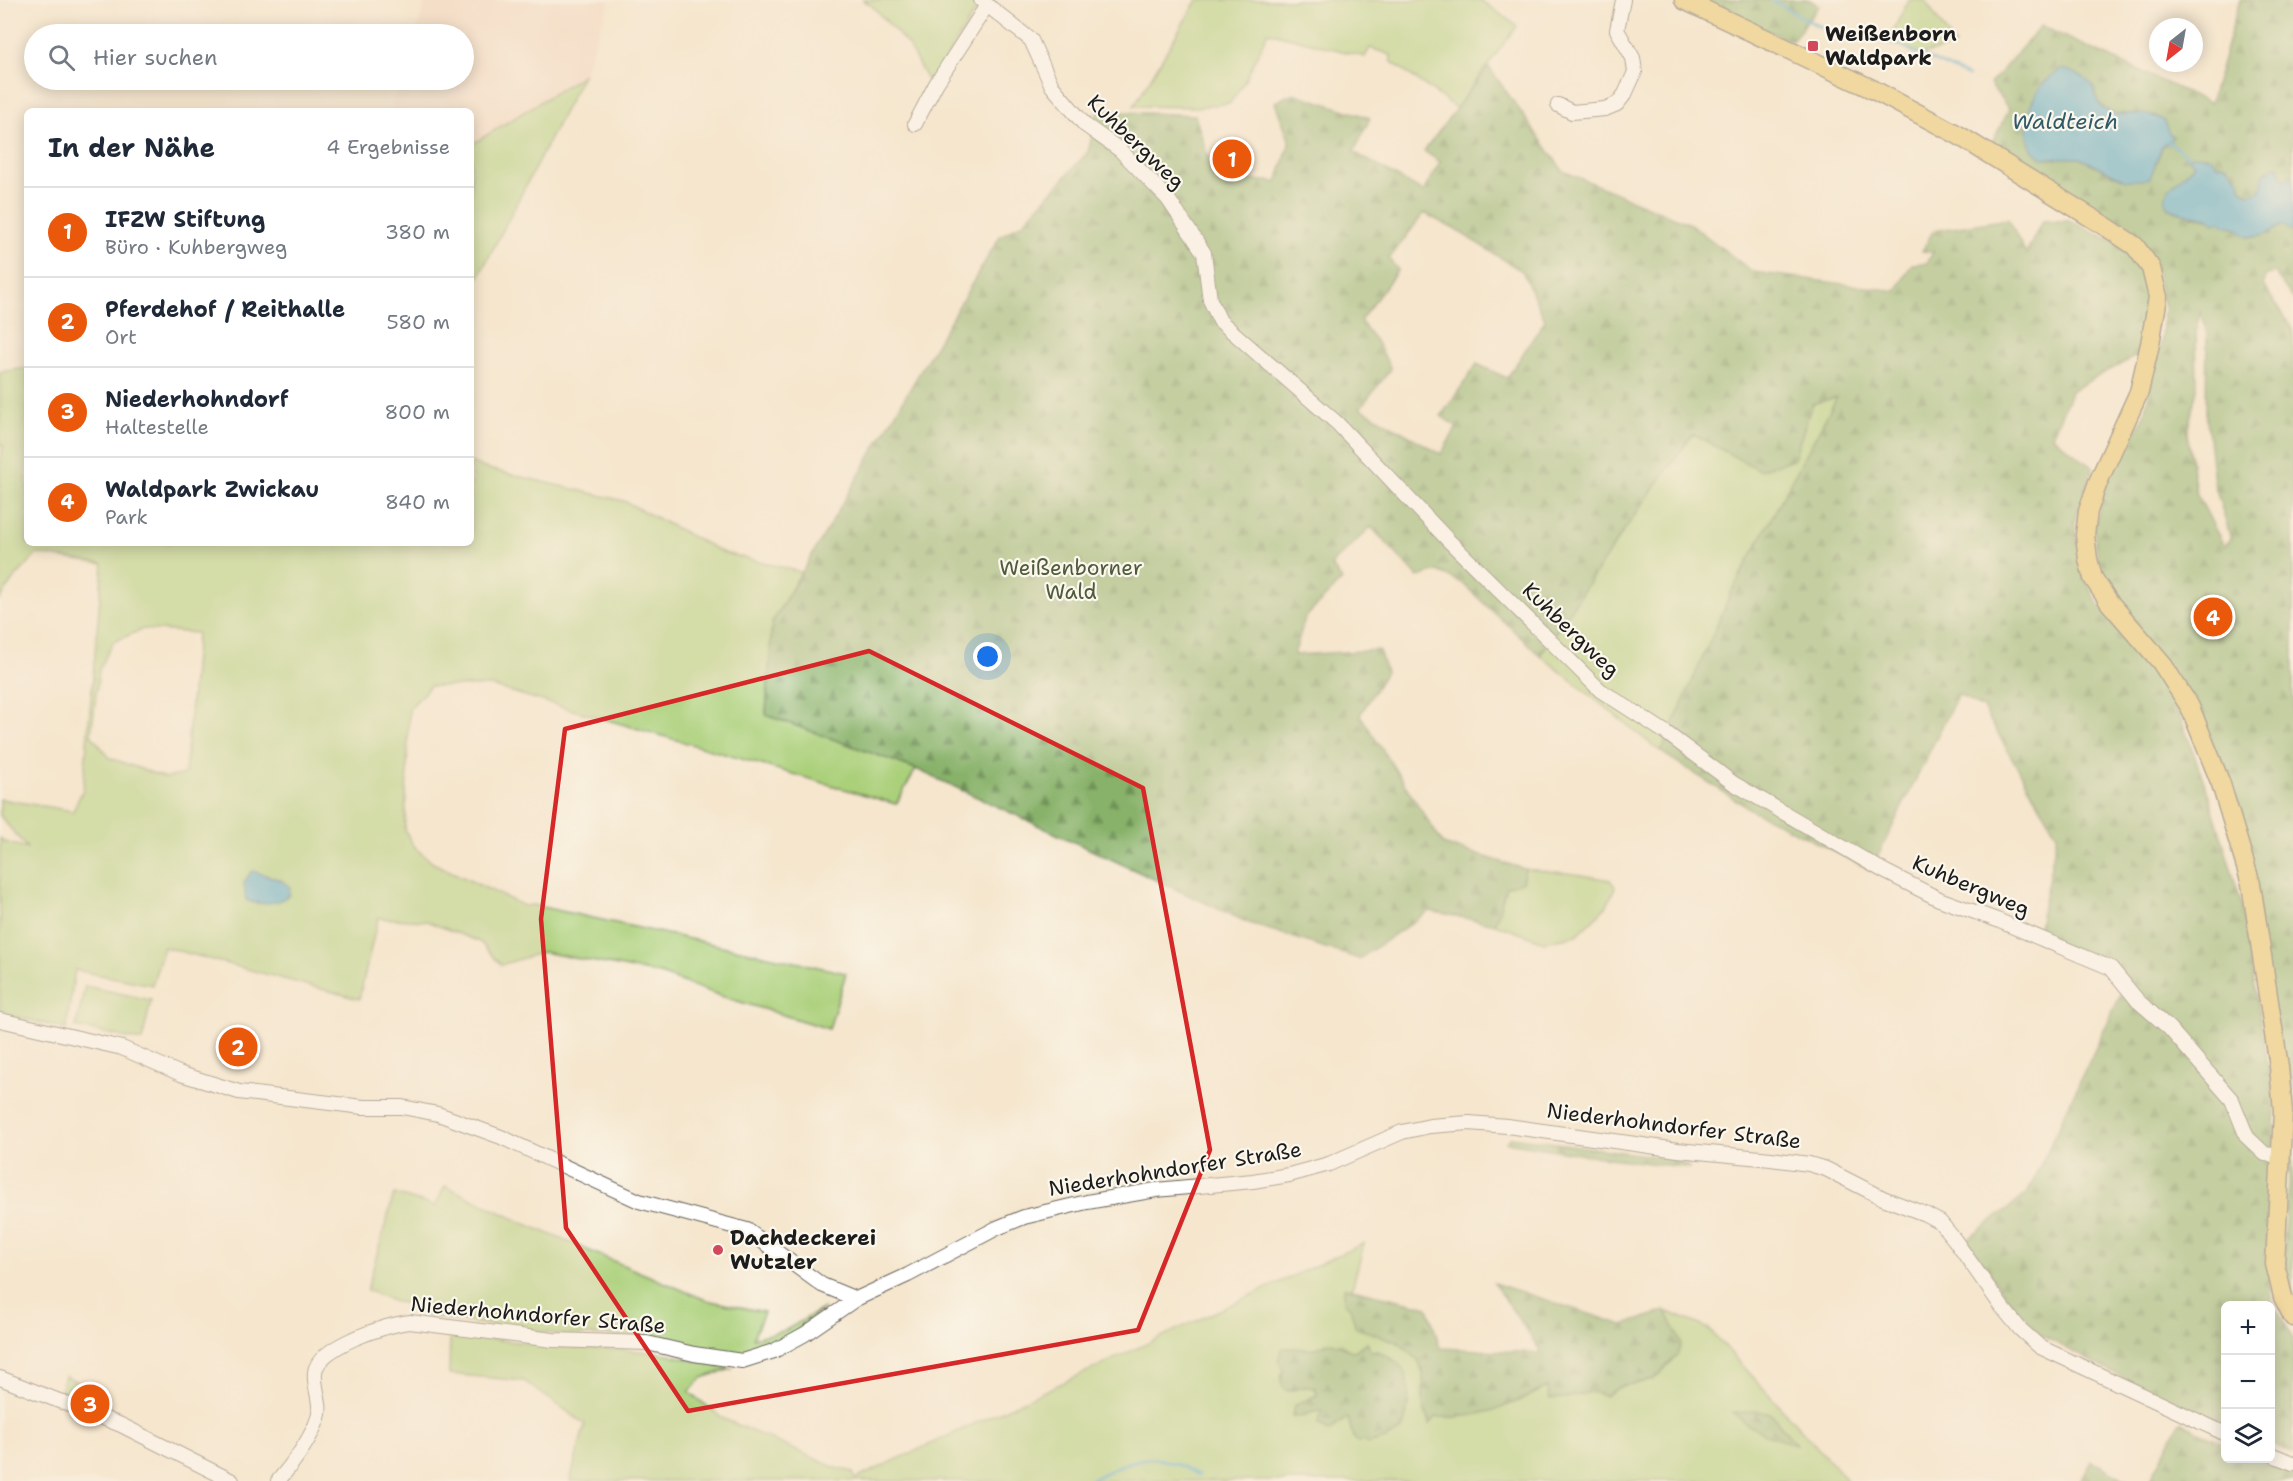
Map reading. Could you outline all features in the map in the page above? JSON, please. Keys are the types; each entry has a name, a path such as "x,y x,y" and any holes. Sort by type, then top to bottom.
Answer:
{"main road":[{"path":"1684,0 1863,84 1960,136 2135,246 2151,268 2158,297 2150,344 2139,392 2098,482 2088,511 2085,535 2088,559 2092,578 2109,602 2161,662 2190,707 2221,784 2252,884 2279,1067 2283,1112 2275,1264 2283,1297 2293,1317"}],"street":[{"path":"1558,105 1572,112 1605,109 1617,104 1625,94 1635,72 1632,58 1617,30 1623,0"},
{"name":"Kuhbergweg","path":"915,124 984,2 1030,40 1052,86 1085,125 1120,150 1167,199 1204,253 1210,300 1220,321 1337,423 1449,541 1600,690 1665,732 1733,783 1882,870 1939,899 1997,920 2111,968 2138,1001 2169,1028 2232,1100 2247,1137 2265,1154 2282,1156"},
{"path":"0,1020 122,1048 181,1074 239,1092 363,1107 402,1107 438,1114 501,1137 639,1201 747,1230 822,1285 856,1299"},
{"name":"Niederhohndorfer Straße","path":"278,1481 300,1450 318,1417 315,1373 320,1359 334,1349 388,1326 410,1322 553,1340 647,1343 694,1354 742,1361 774,1351 805,1334 856,1299 908,1275 997,1228 1049,1210 1156,1190 1252,1181 1289,1175 1329,1164 1402,1132 1416,1128 1469,1123 1507,1125 1678,1150 1809,1164 1836,1173 1883,1198 1940,1222 2002,1307 2020,1329 2040,1347 2221,1432"},
{"path":"0,1378 121,1425 232,1481"},
{"path":"2275,1456 2293,1463"}],"highlighted area":[{"path":"869,651 1143,788 1210,1150 1138,1330 688,1411 566,1228 541,919 565,729"}],"shaded area":[{"path":"426,0 610,0 583,75 474,143 474,108 391,108 396,90 474,90 474,24 418,24"}],"green space":[{"path":"863,0 969,0 979,6 929,84 908,45 873,7"},
{"path":"1197,0 1480,0 1517,26 1456,108 1391,61 1391,55 1370,48 1365,57 1268,32 1246,79 1230,103 1198,107 1134,106"},
{"path":"1692,0 1810,0 1819,6 1792,41"},
{"path":"1909,0 1925,0 1955,46 1921,55 1888,40"},
{"path":"2240,0 2293,0 2293,175 2285,180 2281,178 2275,167 2265,172 2261,191 2250,194 2242,190 2240,181 2227,165 2188,156 2194,164 2165,195 2168,208 2190,216 2220,221 2227,226 2235,227 2247,237 2267,234 2283,225 2293,232 2293,299 2275,273 2265,276 2263,285 2293,329 2293,1298 2288,1288 2283,1237 2289,1186 2289,1107 2229,780 2100,580 2094,528 2108,481 2143,418 2162,339 2164,308 2154,262 1990,147 2009,109 1990,84 2041,26 2210,103","holes":["2052,75 2094,89 2095,99 2112,113 2153,115 2163,120 2173,137 2163,146 2150,177 2113,175 2080,158 2043,158 2033,151 2029,129 2032,101","2200,312 2207,334 2206,412 2214,482 2231,539 2224,546 2196,492 2187,432 2197,389 2196,330"]},
{"name":"Weißenborner Wald","path":"1488,66 1563,171 1690,224 1753,272 1896,291 1912,264 1927,263 1933,252 1922,251 1933,231 2008,219 2026,254 2042,221 2071,221 2122,245 2147,279 2147,321 2138,355 2072,390 2052,436 2093,468 2074,522 2082,572 2097,602 2140,654 2175,702 2209,796 2240,898 2275,1107 2272,1176 2267,1221 2273,1301 2221,1301 2221,1422 2123,1378 2041,1335 2022,1316 1996,1283 1967,1240 2027,1194 2129,977 2036,941 2057,835 1983,708 1958,694 1871,870 1750,809 1661,752 1731,593 1837,397 1812,404 1794,459 1759,470 1693,434 1627,526 1540,655 1462,583 1438,571 1418,577 1371,527 1331,565 1342,580 1305,618 1294,655 1379,650 1386,672 1360,715 1443,844 1525,869 1522,882 1506,887 1495,924 1429,911 1359,959 1249,923 916,769 766,715 772,623 1000,236 1023,223 1088,152 1098,111 1195,115 1214,177 1277,182 1290,142 1275,102 1293,93 1370,118 1354,152 1423,192 1440,162 1424,151","holes":["1424,213 1458,231 1522,271 1545,320 1507,378 1477,364 1441,416 1457,427 1441,454 1360,408 1391,369 1376,341 1360,321 1398,270 1389,259"]},
{"path":"583,75 474,286 474,143"},
{"path":"24,368 24,546 474,546 474,463 484,468 624,501 724,553 801,572 772,623 766,715 916,769 896,804 491,686 430,686 409,709 405,830 414,847 433,863 524,906 533,905 846,973 829,1029 724,997 660,974 543,952 501,965 480,942 426,921 378,918 359,999 164,947 152,985 75,970 66,1029 0,1013 0,838 4,842 27,848 0,816 0,799 73,811 83,789 103,564 37,554 12,581 0,599 0,467 3,445 0,445 0,372","holes":["143,629 197,633 185,774 166,778 110,758 91,735 99,670 113,642"]},
{"path":"1838,396 1732,593 1661,752 1540,655 1693,433 1793,459 1812,404"},
{"path":"1525,869 1610,880 1615,887 1606,907 1577,935 1544,942 1495,924 1506,887 1522,882"},
{"path":"85,986 151,1000 142,1041 76,1027"},
{"path":"1511,1137 1667,1158 1679,1161 1690,1168 1592,1156 1506,1142"},
{"path":"445,1186 521,1222 706,1300 764,1312 753,1338 786,1330 824,1308 790,1337 755,1352 729,1353 645,1336 563,1335 425,1316 428,1305 395,1302 367,1290 394,1194 435,1206"},
{"path":"1364,1243 1352,1289 1345,1287 1356,1327 1394,1340 1417,1359 1424,1380 1429,1424 1435,1417 1465,1416 1493,1410 1547,1387 1553,1393 1563,1397 1589,1392 1605,1396 1621,1386 1653,1380 1671,1363 1680,1341 1666,1311 1709,1329 1848,1481 570,1481 585,1424 524,1381 449,1374 450,1335 667,1354 731,1369 702,1378 689,1392 724,1419 836,1468 853,1472 855,1479","holes":["1368,1343 1370,1351 1379,1351 1407,1412 1402,1430 1383,1438 1366,1440 1353,1437 1348,1417 1329,1431 1318,1424 1323,1411 1317,1410 1301,1417 1294,1406 1317,1395 1316,1388 1304,1387 1289,1391 1281,1382 1283,1369 1280,1364 1299,1350 1341,1344 1350,1351 1355,1351"]},
{"path":"1494,1283 1623,1325 1666,1311 1681,1345 1677,1355 1653,1380 1621,1386 1605,1396 1591,1392 1550,1399 1547,1387 1493,1410 1466,1416 1436,1417 1429,1424 1423,1404 1423,1371 1418,1360 1398,1342 1356,1328 1350,1308 1344,1303 1344,1287 1428,1307 1440,1348 1542,1353"},
{"name":"Weißenborner Wald","path":"2275,1305 2293,1338 2293,1454 2275,1446"},
{"path":"1330,1342 1355,1351 1367,1342 1370,1351 1396,1361 1403,1369 1409,1391 1402,1430 1386,1439 1368,1444 1365,1441 1359,1443 1353,1437 1348,1417 1329,1431 1318,1424 1322,1411 1292,1416 1294,1406 1317,1395 1316,1388 1304,1387 1288,1391 1283,1387 1281,1382 1283,1370 1278,1361 1281,1351 1283,1348 1314,1349"},
{"path":"65,1376 89,1387 84,1401 59,1393"},
{"path":"1757,1411 1771,1414 1796,1444 1762,1433 1733,1413"},
{"path":"2180,1422 2221,1442 2221,1463 2265,1463 2293,1475 2293,1481 2150,1481"},
{"path":"2092,1461 2128,1481 2081,1481"}],"water":[{"name":"Waldteich","path":"2062,69 2076,73 2088,81 2094,89 2099,104 2109,112 2147,115 2163,120 2173,137 2162,146 2150,178 2126,180 2080,158 2043,158 2033,151 2027,127 2031,104 2043,84"},
{"path":"2188,156 2207,156 2212,158 2216,164 2227,165 2240,181 2242,190 2250,194 2261,191 2263,175 2277,165 2285,180 2293,175 2293,232 2283,225 2267,234 2247,237 2235,227 2227,226 2220,221 2213,223 2209,218 2168,208 2166,195 2169,189 2194,164"},
{"path":"253,871 281,880 290,887 289,895 268,903 246,900 244,883"}],"waterway":[{"path":"1772,0 1818,26 1898,45 1968,76"},
{"path":"2168,142 2188,156"},
{"path":"1089,1481 1118,1467 1143,1459 1168,1461 1198,1475"}],"place":[{"name":"Weißenborn Waldpark","path":"1813,46"},
{"name":"IFZW Stiftung","path":"1232,159"},
{"name":"Waldpark Zwickau","path":"2213,617"},
{"name":"Pferdehof / Reithalle","path":"238,1047"},
{"name":"Dachdeckerei Wutzler","path":"718,1250"},
{"name":"Niederhohndorf","path":"90,1404"}]}
